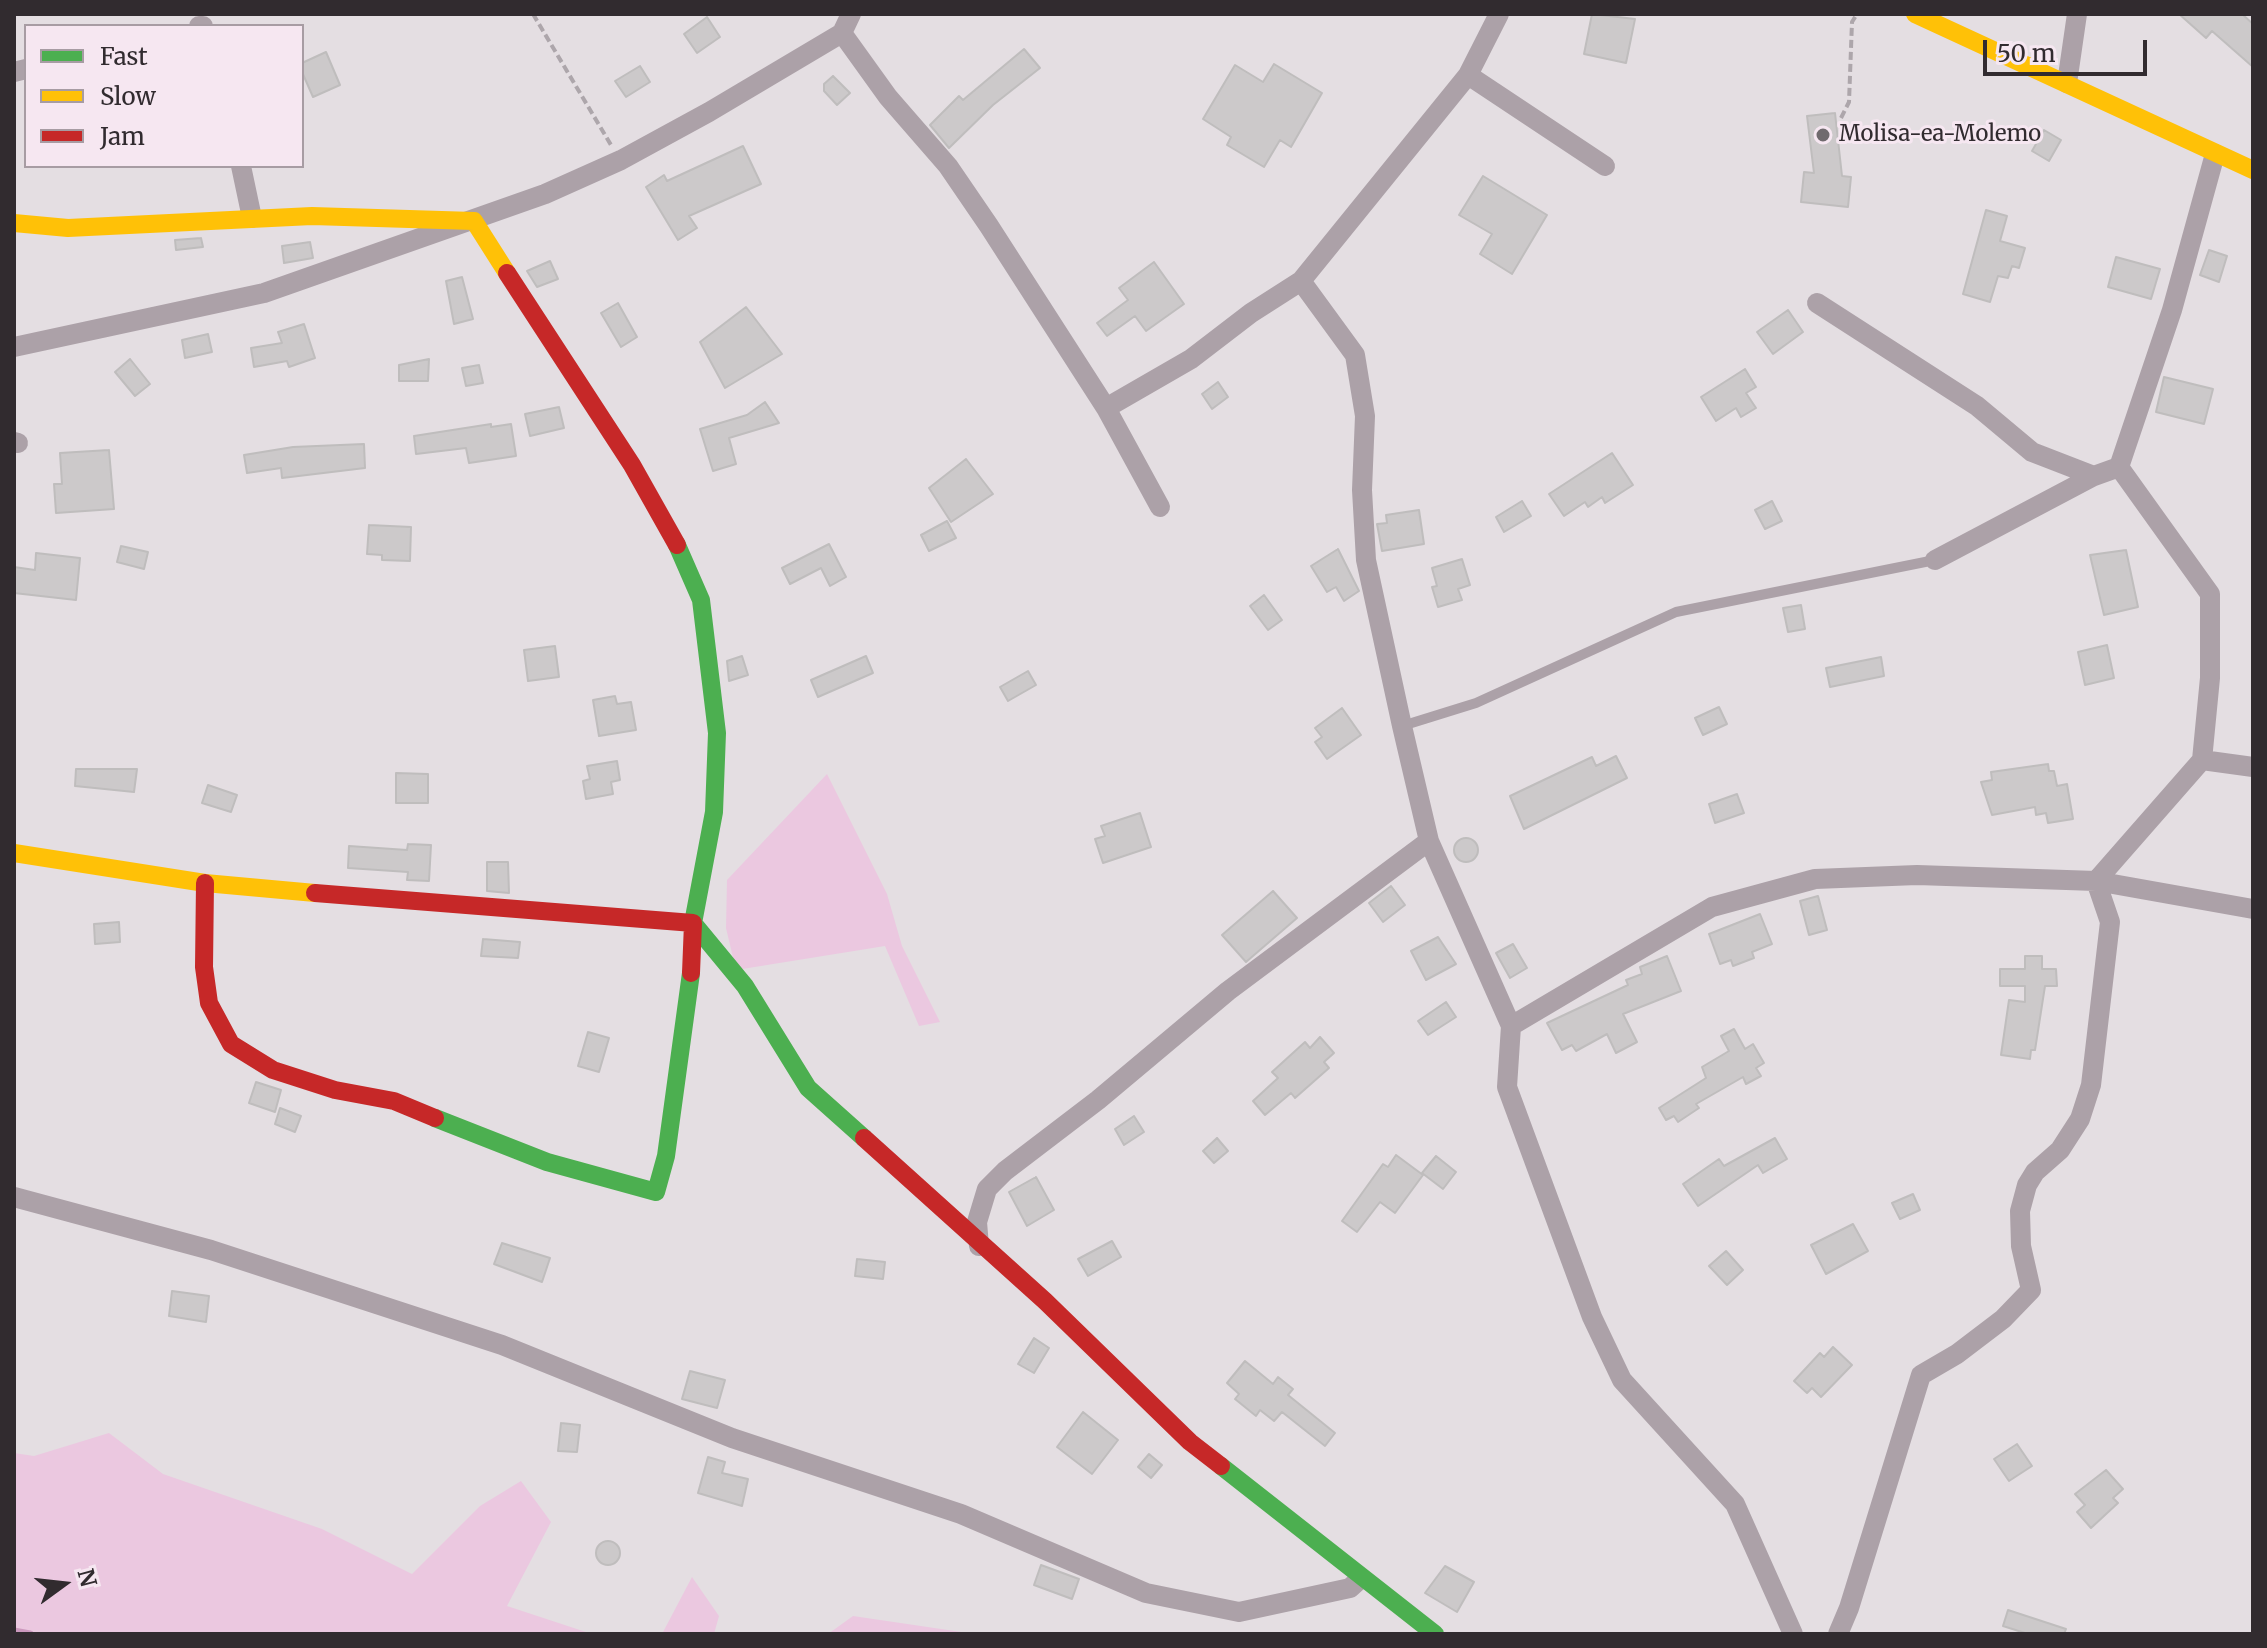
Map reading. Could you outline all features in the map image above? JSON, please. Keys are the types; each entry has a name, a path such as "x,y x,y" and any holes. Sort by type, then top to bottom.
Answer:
{"street":[{"path":"14,347 264,293 474,221 621,160 842,33 851,14"},
{"path":"1106,408 1191,359 1251,313 1301,281 1468,75 1499,14"},
{"path":"1915,14 2253,170"},
{"path":"2067,83 2077,14"},
{"path":"842,33 888,97 948,166 1106,408 1160,507"},
{"path":"1468,75 1605,166"},
{"path":"2119,467 2172,310 2215,154"},
{"path":"241,168 252,218"},
{"path":"14,223 68,228 252,218 474,221"},
{"path":"205,883 204,967 209,1003 231,1044 273,1070 335,1090 394,1101 547,1162 656,1192 666,1156 690,997 693,923 714,812 717,733 701,600 690,569 632,465 474,221"},
{"path":"1301,281 1355,355 1365,416 1362,490 1366,560 1429,841 1511,1026 1507,1087 1592,1317 1622,1380 1735,1504 1793,1634"},
{"path":"1817,303 1977,406 2032,452 2094,476"},
{"path":"1935,560 2094,476 2119,467"},
{"path":"2096,881 2202,760 2210,678 2210,594 2119,467"},
{"path":"2202,760 2253,767"},
{"path":"979,1246 977,1222 987,1189 1005,1171 1098,1100 1228,991 1429,841"},
{"path":"14,853 205,883 428,904 693,923 745,986 808,1088 979,1246 1045,1301 1190,1442 1435,1634"},
{"path":"1511,1026 1712,907 1815,879 1917,875 2096,881 2253,909"},
{"path":"1838,1634 1849,1608 1921,1375 1957,1354 2003,1319 2031,1290 2021,1246 2020,1211 2027,1185 2035,1172 2060,1150 2080,1119 2091,1085 2110,922 2096,881"},
{"path":"14,1197 211,1250 502,1345 732,1438 961,1514 1146,1593 1239,1612 1350,1588 1361,1578"}],"lane":[{"path":"1402,726 1476,703 1676,612 1935,560"}],"path":[{"path":"533,14 621,160"},
{"path":"1841,118 1849,102 1852,22 1857,14"}],"shaded area":[{"path":"827,774 887,894 902,946 940,1022 919,1026 885,946 736,970 726,928 727,880"},
{"path":"109,1433 163,1474 322,1529 412,1574 480,1506 521,1481 551,1522 507,1606 592,1634 14,1634 14,1453 34,1456"},
{"path":"692,1577 719,1616 714,1634 662,1634"},
{"path":"853,1616 975,1634 828,1634"}],"building":[{"path":"1592,14 1635,19 1626,63 1584,54"},
{"path":"2179,14 2242,14 2253,24 2253,67 2212,31 2206,38"},
{"path":"707,17 720,37 697,53 684,34"},
{"path":"1024,49 1040,68 993,105 949,148 930,125 959,96 963,100"},
{"path":"326,52 340,85 313,97 304,77 304,62"},
{"path":"1274,64 1322,93 1291,147 1280,140 1264,167 1227,145 1231,137 1203,119 1235,65 1263,82"},
{"path":"640,66 650,82 626,97 615,81"},
{"path":"833,76 850,93 837,105 824,91 824,84"},
{"path":"1835,113 1842,176 1851,177 1848,207 1801,202 1804,172 1814,173 1807,116"},
{"path":"2044,130 2061,140 2049,161 2032,151"},
{"path":"743,146 761,184 689,216 697,228 678,240 646,187 664,175 667,181"},
{"path":"1483,176 1547,215 1512,274 1480,254 1492,234 1459,215"},
{"path":"1986,210 2007,216 2000,241 2025,248 2019,268 2012,266 2008,278 1998,276 1990,302 1963,294"},
{"path":"201,238 203,247 176,250 175,240"},
{"path":"310,242 313,258 284,263 282,246"},
{"path":"2209,250 2227,256 2219,282 2200,275"},
{"path":"2116,257 2160,269 2151,299 2108,287"},
{"path":"550,261 558,279 537,287 527,271"},
{"path":"1154,262 1184,304 1146,331 1135,316 1107,336 1097,323 1128,300 1119,288"},
{"path":"462,277 473,319 454,324 446,281"},
{"path":"618,303 637,337 621,347 601,313"},
{"path":"746,307 782,354 725,388 700,342"},
{"path":"1788,310 1803,332 1773,354 1757,332"},
{"path":"304,324 315,358 289,367 287,361 254,367 251,348 282,343 278,332"},
{"path":"208,334 212,352 185,358 182,340"},
{"path":"130,359 150,384 135,396 115,372"},
{"path":"429,359 428,381 399,381 399,365"},
{"path":"479,365 483,383 466,386 462,368"},
{"path":"1745,369 1756,387 1746,393 1756,408 1741,417 1736,408 1716,421 1701,397"},
{"path":"2164,377 2213,389 2204,424 2156,412"},
{"path":"1218,382 1228,397 1212,409 1202,394"},
{"path":"765,402 779,423 729,438 736,464 713,471 700,429 747,415"},
{"path":"559,407 564,428 530,436 525,414"},
{"path":"491,424 491,427 511,424 516,456 469,463 466,448 416,454 414,436"},
{"path":"364,444 365,468 282,478 281,468 247,473 244,455 293,447"},
{"path":"109,450 114,509 56,513 54,484 62,484 60,453"},
{"path":"1612,453 1633,485 1605,503 1602,497 1588,507 1585,502 1564,516 1549,494"},
{"path":"966,459 993,494 951,522 929,488"},
{"path":"1522,501 1531,516 1504,532 1496,517"},
{"path":"1772,501 1782,521 1765,529 1755,510"},
{"path":"1419,510 1424,544 1382,551 1377,524 1387,523 1386,515"},
{"path":"947,521 956,538 929,551 921,535"},
{"path":"369,525 411,527 410,561 382,560 382,555 367,554"},
{"path":"829,544 846,577 830,586 821,568 790,584 782,568"},
{"path":"121,546 148,552 144,569 117,562"},
{"path":"1338,549 1359,591 1344,601 1336,587 1327,592 1311,566"},
{"path":"2126,550 2138,607 2104,615 2090,555"},
{"path":"36,553 80,558 76,600 14,593 14,567 35,570"},
{"path":"1462,559 1470,585 1458,589 1462,600 1438,607 1432,587 1437,586 1432,568"},
{"path":"1264,595 1282,620 1268,630 1250,606"},
{"path":"1801,605 1805,629 1788,632 1783,608"},
{"path":"2107,645 2114,678 2085,685 2078,652"},
{"path":"555,646 559,677 528,681 524,650"},
{"path":"742,656 748,675 729,681 727,661"},
{"path":"866,656 873,673 818,697 811,680"},
{"path":"1881,657 1884,676 1830,687 1826,668"},
{"path":"1028,671 1036,685 1008,701 1000,687"},
{"path":"615,696 617,704 631,702 636,730 599,736 593,700"},
{"path":"1719,707 1727,724 1703,735 1695,718"},
{"path":"1342,708 1361,735 1327,759 1315,742 1322,737 1315,728"},
{"path":"1616,756 1627,778 1524,829 1510,796 1592,757 1596,766"},
{"path":"617,761 620,780 611,782 613,794 586,799 583,781 590,779 587,766"},
{"path":"2048,764 2049,771 2054,771 2057,786 2067,784 2073,819 2048,823 2046,813 2036,815 2035,807 1992,815 1981,782 1992,780 1991,772"},
{"path":"76,769 137,769 134,792 75,786"},
{"path":"396,773 428,774 428,803 396,803"},
{"path":"208,785 237,795 231,812 202,803"},
{"path":"1737,794 1744,813 1715,823 1709,804"},
{"path":"1140,813 1151,847 1103,863 1095,839 1105,836 1101,826"},
{"path":"1466,838 1477,845 1478,850 1471,861 1466,862 1455,855 1454,850 1461,839"},
{"path":"408,844 431,845 429,881 407,880 408,872 348,868 349,846 407,850"},
{"path":"487,862 508,862 509,893 487,891"},
{"path":"1391,886 1405,905 1383,922 1369,903"},
{"path":"1273,891 1297,918 1246,962 1222,935"},
{"path":"1818,896 1827,930 1809,935 1800,901"},
{"path":"1760,914 1772,944 1752,952 1754,958 1733,966 1731,960 1720,964 1709,934"},
{"path":"119,922 120,942 95,944 94,924"},
{"path":"1438,937 1456,964 1426,980 1411,951"},
{"path":"483,939 520,942 518,958 481,956"},
{"path":"1513,944 1527,968 1510,978 1496,953"},
{"path":"1667,956 1681,991 1623,1014 1637,1042 1616,1053 1607,1034 1576,1051 1572,1045 1562,1050 1547,1023 1628,985 1626,980 1642,974 1640,967"},
{"path":"2025,956 2042,956 2042,969 2056,969 2057,986 2045,986 2035,1050 2031,1050 2030,1059 2001,1055 2009,1000 2025,1002 2025,986 2000,986 2000,969 2025,969"},
{"path":"1446,1002 1456,1017 1428,1035 1418,1021"},
{"path":"1734,1029 1745,1049 1753,1044 1764,1063 1756,1068 1761,1076 1746,1084 1743,1077 1696,1104 1699,1108 1678,1122 1674,1116 1666,1120 1659,1108 1706,1078 1702,1067 1729,1051 1721,1036"},
{"path":"588,1032 609,1038 599,1072 578,1066"},
{"path":"1320,1037 1334,1053 1324,1062 1329,1068 1295,1098 1291,1093 1265,1115 1253,1101 1278,1078 1272,1072 1305,1042 1310,1048"},
{"path":"256,1082 281,1090 275,1112 249,1103"},
{"path":"280,1108 301,1116 295,1132 275,1124"},
{"path":"1134,1116 1144,1132 1124,1145 1115,1129"},
{"path":"1217,1138 1228,1151 1214,1163 1203,1151"},
{"path":"1775,1138 1787,1159 1763,1173 1758,1165 1698,1206 1683,1184 1719,1159 1724,1166"},
{"path":"1396,1155 1423,1175 1395,1213 1380,1202 1357,1232 1342,1221 1383,1164 1388,1167"},
{"path":"1436,1156 1456,1172 1443,1189 1422,1173"},
{"path":"1036,1177 1054,1210 1027,1226 1009,1192"},
{"path":"1913,1194 1920,1210 1900,1219 1892,1203"},
{"path":"1853,1224 1868,1251 1826,1274 1811,1245"},
{"path":"1112,1241 1121,1257 1088,1276 1078,1259"},
{"path":"502,1243 550,1258 542,1282 494,1264"},
{"path":"1726,1251 1743,1270 1727,1285 1709,1266"},
{"path":"857,1259 885,1262 883,1279 855,1276"},
{"path":"172,1291 209,1296 206,1322 169,1316"},
{"path":"1034,1338 1049,1348 1034,1373 1018,1364"},
{"path":"1833,1347 1852,1365 1821,1397 1812,1388 1807,1393 1794,1381 1820,1353 1824,1357"},
{"path":"1245,1361 1273,1384 1278,1377 1293,1389 1288,1395 1335,1433 1325,1446 1282,1412 1274,1421 1260,1410 1256,1416 1235,1399 1239,1394 1227,1383"},
{"path":"690,1371 725,1380 717,1408 682,1399"},
{"path":"1083,1412 1118,1440 1092,1474 1057,1447"},
{"path":"561,1423 580,1425 577,1452 558,1451"},
{"path":"2017,1444 2032,1466 2009,1481 1994,1459"},
{"path":"1149,1454 1162,1465 1151,1478 1138,1467"},
{"path":"708,1457 725,1462 722,1473 748,1479 742,1506 698,1493"},
{"path":"2106,1470 2123,1489 2113,1498 2118,1503 2091,1528 2077,1512 2085,1505 2075,1494"},
{"path":"608,1541 616,1545 620,1553 616,1561 608,1565 600,1561 596,1553 600,1545"},
{"path":"1041,1565 1079,1579 1072,1599 1034,1585"},
{"path":"1445,1566 1474,1582 1457,1612 1425,1593"},
{"path":"2008,1610 2066,1629 2064,1634 2028,1634 2003,1626"}],"waterway":[{"path":"14,1631 30,1634"}],"traffic: fast":[{"path":"677,545 701,600 717,733 714,812 693,923 745,986 808,1088 864,1138"},
{"path":"435,1118 547,1162 656,1192 666,1156 691,973"},
{"path":"1221,1466 1435,1634"}],"traffic: slow":[{"path":"1915,14 2253,170"},
{"path":"14,223 68,228 312,216 474,221 507,273"},
{"path":"14,853 205,883 315,893"}],"traffic: jam":[{"path":"507,273 632,465 677,545"},
{"path":"205,883 204,967 209,1003 231,1044 273,1070 335,1090 394,1101 435,1118"},
{"path":"315,893 693,923 691,973"},
{"path":"864,1138 1045,1301 1190,1442 1221,1466"}],"place":[{"name":"Molisa-ea-Molemo","path":"1823,135"}]}
